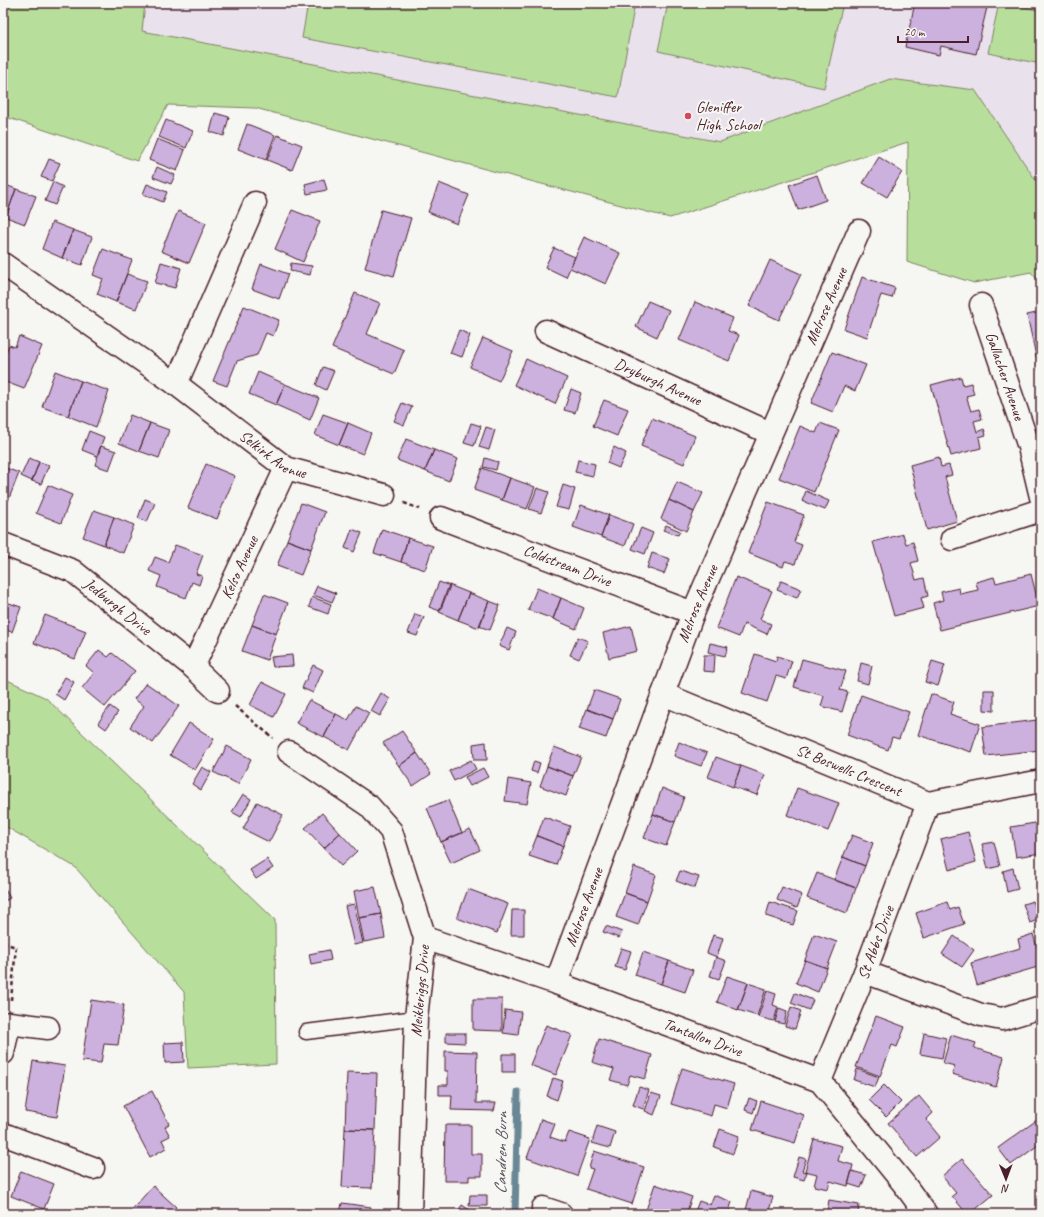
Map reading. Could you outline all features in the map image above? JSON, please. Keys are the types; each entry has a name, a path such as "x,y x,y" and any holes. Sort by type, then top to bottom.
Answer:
{"street":[{"path":"176,384 255,203"},
{"name":"Melrose Avenue","path":"556,983 693,613 770,433 859,232"},
{"name":"Selkirk Avenue","path":"3,264 176,384 286,468 384,495"},
{"name":"Gallacher Avenue","path":"981,305 1035,445 1041,497"},
{"name":"Dryburgh Avenue","path":"546,331 770,433"},
{"name":"Kelso Avenue","path":"193,667 286,468"},
{"path":"952,539 1041,510"},
{"name":"Coldstream Drive","path":"441,518 693,613"},
{"name":"Jedburgh Drive","path":"3,544 73,572 193,667 218,691"},
{"name":"St Boswells Crescent","path":"664,694 928,803"},
{"name":"Meikleriggs Drive","path":"289,752 369,806 391,832 424,938 416,1018 410,1214"},
{"path":"928,803 1041,782"},
{"name":"St Abbs Drive","path":"820,1081 865,972 928,803"},
{"name":"Tantallon Drive","path":"424,938 556,983 820,1081"},
{"path":"865,972 981,1015 1002,1019 1041,1007"},
{"path":"3,1053 9,1023 48,1028"},
{"path":"820,1081 904,1184 926,1214"},
{"path":"3,1134 93,1168"}],"lane":[{"path":"306,1032 416,1018"}],"path":[{"path":"384,495 441,518"},
{"path":"218,691 289,752"},
{"path":"3,943 16,947 9,1023"}],"shaded area":[{"name":"Gleniffer High School","path":"145,3 1041,3 1041,188 975,90 890,79 720,142 141,31"}],"green space":[{"path":"3,3 145,3 142,31 720,142 890,79 975,90 1041,188 1041,284 1031,272 974,283 907,262 908,142 670,218 255,108 168,105 137,161 3,116"},
{"path":"308,3 635,3 618,97 302,38"},
{"path":"668,3 843,3 824,88 658,51"},
{"path":"999,3 1007,3 1041,11 1041,64 988,53"},
{"path":"3,678 46,698 275,920 276,1064 188,1068 184,992 75,867 3,825"}],"building":[{"path":"915,3 988,3 976,54 941,46 939,55 905,47"},
{"path":"215,113 229,117 224,136 210,132"},
{"path":"166,120 193,131 186,148 159,137"},
{"path":"247,124 275,135 266,160 238,149"},
{"path":"277,135 302,145 292,170 267,160"},
{"path":"157,139 185,150 177,171 149,160"},
{"path":"879,157 902,172 887,197 863,183"},
{"path":"49,159 60,163 52,181 41,177"},
{"path":"157,167 175,175 171,184 153,177"},
{"path":"817,175 826,200 798,210 789,185"},
{"path":"324,179 327,190 307,194 305,184"},
{"path":"53,182 63,187 55,205 45,201"},
{"path":"439,183 469,195 457,224 428,212"},
{"path":"3,184 16,189 6,217 3,216"},
{"path":"147,184 167,192 163,202 143,194"},
{"path":"16,189 36,196 25,224 6,217"},
{"path":"292,210 320,221 303,262 275,249"},
{"path":"381,210 411,218 394,276 365,268"},
{"path":"178,211 206,223 189,263 161,251"},
{"path":"52,222 73,230 62,258 42,249"},
{"path":"73,230 92,237 82,265 62,258"},
{"path":"584,237 620,253 606,284 570,268"},
{"path":"554,248 575,257 566,277 545,267"},
{"path":"103,249 132,260 116,302 97,294 103,279 93,275"},
{"path":"770,260 801,274 779,320 749,306"},
{"path":"161,262 181,268 175,288 155,283"},
{"path":"291,263 312,266 310,275 290,271"},
{"path":"261,264 288,274 279,299 252,289"},
{"path":"127,274 147,281 136,309 116,302"},
{"path":"862,277 895,288 892,298 881,295 867,337 844,329"},
{"path":"355,293 380,303 367,334 404,350 394,374 332,348"},
{"path":"648,301 669,310 657,337 636,327"},
{"path":"695,302 733,318 728,331 739,335 729,361 679,340"},
{"path":"244,306 279,320 273,336 266,333 257,355 237,361 227,386 213,381"},
{"path":"1041,312 1041,379 1027,315"},
{"path":"459,330 470,335 462,357 450,353"},
{"path":"19,336 42,346 24,389 3,381 3,359 9,345 15,347"},
{"path":"483,338 513,351 499,381 470,367"},
{"path":"832,352 866,365 855,391 844,386 833,412 811,403"},
{"path":"526,359 567,378 555,404 514,385"},
{"path":"323,367 334,371 326,390 316,385"},
{"path":"55,371 81,381 68,416 42,407"},
{"path":"258,372 285,384 276,405 249,394"},
{"path":"961,377 963,385 971,383 974,394 966,396 971,411 979,409 982,419 974,421 977,432 984,429 986,435 979,437 981,448 951,456 931,385"},
{"path":"81,381 109,391 96,427 68,416"},
{"path":"285,384 319,398 310,420 276,405"},
{"path":"571,389 581,393 575,413 564,410"},
{"path":"604,400 628,409 617,436 593,426"},
{"path":"402,403 412,407 404,425 394,421"},
{"path":"323,414 348,423 339,445 315,435"},
{"path":"130,415 150,423 139,451 119,443"},
{"path":"652,418 695,436 684,464 641,446"},
{"path":"150,423 169,430 159,458 139,451"},
{"path":"348,423 371,433 363,454 339,445"},
{"path":"471,423 481,426 474,446 464,443"},
{"path":"820,423 839,430 814,492 779,478 800,426 816,433"},
{"path":"486,427 495,430 489,450 479,447"},
{"path":"89,431 104,437 97,456 82,450"},
{"path":"406,439 434,450 425,471 397,460"},
{"path":"101,446 116,451 109,470 95,465"},
{"path":"614,447 626,453 619,468 607,463"},
{"path":"434,450 458,459 449,481 425,471"},
{"path":"939,457 941,467 949,465 952,475 945,477 957,521 927,530 910,465"},
{"path":"29,458 39,462 32,481 21,476"},
{"path":"485,458 498,462 496,470 483,467"},
{"path":"578,460 595,464 593,476 575,472"},
{"path":"39,462 49,465 41,484 32,481"},
{"path":"206,464 235,476 217,519 188,508"},
{"path":"3,467 19,473 8,501 3,499"},
{"path":"482,468 510,478 502,500 474,490"},
{"path":"510,478 535,487 527,509 502,500"},
{"path":"677,482 703,493 694,512 669,500"},
{"path":"48,485 72,495 61,523 36,513"},
{"path":"563,485 575,489 569,510 556,507"},
{"path":"537,488 549,492 541,513 529,509"},
{"path":"806,491 829,501 825,510 802,501"},
{"path":"145,499 155,503 147,522 138,518"},
{"path":"669,500 694,512 686,531 661,519"},
{"path":"768,502 804,515 794,542 802,545 795,564 785,561 783,567 748,553"},
{"path":"301,503 325,512 311,549 287,540"},
{"path":"581,505 609,515 601,537 573,527"},
{"path":"94,510 114,517 104,545 83,537"},
{"path":"609,515 633,524 625,546 601,537"},
{"path":"114,517 134,525 123,553 104,545"},
{"path":"666,525 680,531 678,535 663,530"},
{"path":"641,528 653,533 645,554 632,549"},
{"path":"352,529 362,533 354,552 345,548"},
{"path":"382,529 408,538 401,562 374,553"},
{"path":"903,534 906,544 913,542 918,561 911,563 916,580 924,578 928,596 921,598 924,608 894,616 873,542"},
{"path":"408,538 433,546 425,570 401,562"},
{"path":"287,540 311,549 301,575 277,566"},
{"path":"175,545 203,555 196,574 202,576 199,585 192,582 186,598 157,587 161,576 149,571 155,557 168,562"},
{"path":"652,553 670,559 664,574 647,568"},
{"path":"1031,574 1039,606 940,630 933,603 943,600 941,592 959,588 960,594 978,590 976,582 994,577 996,583"},
{"path":"736,577 772,591 760,619 771,624 767,634 744,624 739,637 716,628"},
{"path":"781,581 801,589 797,598 777,590"},
{"path":"439,582 450,586 440,611 429,607"},
{"path":"449,585 469,593 458,620 439,612"},
{"path":"317,586 336,593 332,602 313,595"},
{"path":"537,588 561,598 553,619 528,610"},
{"path":"469,593 489,601 479,628 458,620"},
{"path":"264,594 288,603 276,634 252,625"},
{"path":"312,597 331,604 328,614 309,607"},
{"path":"561,598 584,608 576,629 553,619"},
{"path":"3,601 21,607 12,632 3,629"},
{"path":"489,601 500,605 490,630 479,626"},
{"path":"415,614 424,617 417,636 408,633"},
{"path":"45,615 86,631 75,659 34,643"},
{"path":"252,625 276,634 267,660 242,651"},
{"path":"631,626 637,651 609,658 603,633"},
{"path":"507,628 516,632 509,650 499,646"},
{"path":"578,637 588,641 579,659 570,655"},
{"path":"710,643 728,647 725,656 708,652"},
{"path":"99,650 108,657 112,653 135,671 105,707 82,688 94,673 86,666"},
{"path":"755,654 776,661 777,656 792,661 786,679 776,676 767,702 742,693"},
{"path":"292,655 293,666 273,667 271,657"},
{"path":"704,655 715,655 714,672 703,671"},
{"path":"802,659 846,671 840,690 848,692 842,712 821,706 824,696 794,687"},
{"path":"932,661 945,665 938,686 925,682"},
{"path":"861,663 872,666 868,684 857,681"},
{"path":"313,665 323,670 313,693 302,688"},
{"path":"65,677 74,682 64,700 55,694"},
{"path":"262,682 286,694 274,717 250,705"},
{"path":"146,683 179,706 153,743 130,727 144,706 134,699"},
{"path":"594,690 620,699 613,719 587,709"},
{"path":"984,690 994,690 994,711 984,710"},
{"path":"381,693 390,699 380,716 371,711"},
{"path":"931,694 954,702 950,714 980,724 971,752 918,735"},
{"path":"861,695 909,712 899,739 892,737 888,750 847,735"},
{"path":"309,700 336,714 324,737 296,723"},
{"path":"110,706 118,712 106,729 98,723"},
{"path":"356,706 369,713 349,750 324,737 336,714 348,720"},
{"path":"587,709 613,719 606,738 579,729"},
{"path":"1037,720 1040,750 986,756 982,727"},
{"path":"189,723 214,739 195,770 170,755"},
{"path":"402,731 417,753 399,766 383,743"},
{"path":"486,742 487,760 474,760 473,744"},
{"path":"679,742 707,753 701,766 674,756"},
{"path":"227,746 251,759 238,784 213,772"},
{"path":"554,747 581,757 573,776 547,766"},
{"path":"417,753 431,774 413,786 399,766"},
{"path":"716,757 741,766 733,787 708,777"},
{"path":"471,760 476,769 454,781 449,771"},
{"path":"534,761 540,763 537,773 531,771"},
{"path":"547,766 573,776 566,796 540,786"},
{"path":"741,766 765,775 757,795 733,787"},
{"path":"202,767 211,772 201,790 192,784"},
{"path":"483,768 488,777 470,786 465,777"},
{"path":"508,779 531,783 527,804 505,801"},
{"path":"662,788 684,797 675,822 653,814"},
{"path":"797,788 839,803 828,831 787,815"},
{"path":"243,794 251,799 241,817 232,812"},
{"path":"448,800 462,833 441,842 427,808"},
{"path":"257,802 283,815 269,842 243,829"},
{"path":"322,813 340,833 324,848 305,828"},
{"path":"653,814 675,822 666,846 644,838"},
{"path":"544,817 570,826 563,846 537,836"},
{"path":"1041,822 1041,853 1016,857 1011,827"},
{"path":"470,829 480,850 451,863 441,842"},
{"path":"968,832 976,862 949,870 941,839"},
{"path":"340,833 357,851 341,866 324,848"},
{"path":"852,835 873,843 865,866 843,857"},
{"path":"537,836 563,846 556,865 529,856"},
{"path":"994,842 1000,866 988,869 982,844"},
{"path":"843,857 865,866 856,888 834,880"},
{"path":"267,859 273,868 256,879 250,870"},
{"path":"634,867 656,875 647,901 625,893"},
{"path":"1013,868 1018,889 1007,892 1003,871"},
{"path":"680,871 699,877 695,888 676,881"},
{"path":"817,873 856,888 847,913 807,898"},
{"path":"3,886 10,898 3,902"},
{"path":"375,887 381,914 359,918 354,891"},
{"path":"782,887 802,895 797,908 777,900"},
{"path":"468,889 508,904 497,933 457,918"},
{"path":"625,893 647,901 638,925 616,917"},
{"path":"1033,901 1040,919 1030,923 1023,904"},
{"path":"770,902 798,911 793,925 766,916"},
{"path":"947,902 950,910 958,907 964,924 924,938 916,913"},
{"path":"354,904 363,943 354,945 345,906"},
{"path":"512,910 524,910 524,935 511,935"},
{"path":"381,914 385,938 364,942 359,918"},
{"path":"606,926 622,932 619,938 603,932"},
{"path":"814,934 837,942 827,968 805,960"},
{"path":"1033,934 1041,961 1041,966 977,985 971,963 1020,948 1018,939"},
{"path":"713,935 723,938 717,957 707,953"},
{"path":"954,936 974,950 962,967 942,954"},
{"path":"621,948 631,951 625,970 615,967"},
{"path":"329,950 331,960 311,964 309,954"},
{"path":"643,952 669,961 661,984 635,975"},
{"path":"716,957 726,961 719,979 710,976"},
{"path":"805,960 827,968 818,992 796,983"},
{"path":"669,961 693,970 685,992 661,984"},
{"path":"727,976 748,983 738,1010 717,1002"},
{"path":"748,983 766,989 757,1016 738,1010"},
{"path":"767,991 776,994 773,1005 778,1007 774,1021 758,1017"},
{"path":"795,993 813,1000 809,1010 791,1003"},
{"path":"473,999 502,999 502,1031 473,1030"},
{"path":"91,1000 124,1005 118,1045 104,1044 101,1063 82,1061"},
{"path":"791,1007 801,1011 795,1029 785,1026"},
{"path":"779,1008 787,1011 784,1024 775,1022"},
{"path":"505,1010 521,1012 518,1035 503,1033"},
{"path":"876,1016 905,1027 897,1047 892,1045 880,1076 856,1067"},
{"path":"546,1025 572,1035 556,1075 530,1065"},
{"path":"446,1033 465,1033 465,1043 446,1042"},
{"path":"924,1033 946,1038 942,1058 920,1054"},
{"path":"951,1035 976,1043 974,1048 1004,1057 996,1087 952,1074 955,1066 943,1063"},
{"path":"599,1039 652,1055 645,1079 630,1075 627,1085 610,1080 614,1069 592,1062"},
{"path":"183,1042 184,1062 165,1063 164,1043"},
{"path":"445,1051 477,1052 476,1103 496,1103 494,1111 451,1110 452,1095 439,1095 439,1085 448,1085 448,1071 445,1071"},
{"path":"502,1054 515,1054 515,1072 502,1072"},
{"path":"33,1061 65,1066 57,1117 25,1112"},
{"path":"682,1068 734,1084 727,1108 714,1104 711,1116 671,1104"},
{"path":"857,1069 879,1077 875,1087 854,1080"},
{"path":"347,1072 377,1073 375,1130 345,1129"},
{"path":"553,1078 563,1081 557,1100 547,1096"},
{"path":"884,1085 901,1102 886,1117 869,1100"},
{"path":"639,1087 649,1090 643,1109 633,1105"},
{"path":"152,1091 169,1124 165,1127 170,1136 162,1140 166,1148 150,1157 123,1106"},
{"path":"651,1093 661,1096 654,1115 645,1111"},
{"path":"919,1096 933,1113 926,1120 940,1137 917,1157 888,1123"},
{"path":"749,1098 757,1101 753,1113 745,1110"},
{"path":"761,1101 804,1115 795,1143 752,1130"},
{"path":"1041,1117 1041,1143 1011,1165 998,1148"},
{"path":"541,1119 555,1124 550,1137 565,1142 569,1132 590,1139 577,1176 527,1158"},
{"path":"445,1125 471,1125 471,1154 482,1154 482,1176 469,1176 469,1181 444,1181"},
{"path":"597,1126 615,1132 610,1148 592,1143"},
{"path":"345,1129 375,1130 372,1188 342,1187"},
{"path":"720,1129 739,1136 733,1154 714,1147"},
{"path":"814,1139 842,1146 838,1161 853,1165 848,1186 830,1181 828,1189 814,1186 817,1174 805,1171"},
{"path":"594,1151 644,1167 632,1204 586,1189 593,1169 589,1168"},
{"path":"799,1157 806,1159 802,1171 807,1172 804,1180 793,1177"},
{"path":"962,1159 993,1195 970,1214 967,1214 952,1196 956,1193 942,1176"},
{"path":"21,1171 54,1184 44,1209 11,1196"},
{"path":"852,1171 866,1175 861,1188 848,1184"},
{"path":"655,1184 692,1197 686,1214 658,1214 646,1210"},
{"path":"153,1186 176,1207 170,1214 128,1214"},
{"path":"751,1191 773,1197 768,1214 761,1214 746,1210"},
{"path":"470,1195 487,1195 487,1206 469,1206"},
{"path":"714,1195 732,1202 728,1214 694,1214 699,1201 710,1205"},
{"path":"829,1200 859,1205 858,1214 835,1214 827,1212"},
{"path":"342,1203 371,1207 370,1214 340,1214"},
{"path":"462,1205 476,1214 456,1214"}],"waterway":[{"name":"Candren Burn","path":"515,1214 518,1092"}],"place":[{"name":"Gleniffer High School","path":"688,116"}]}
